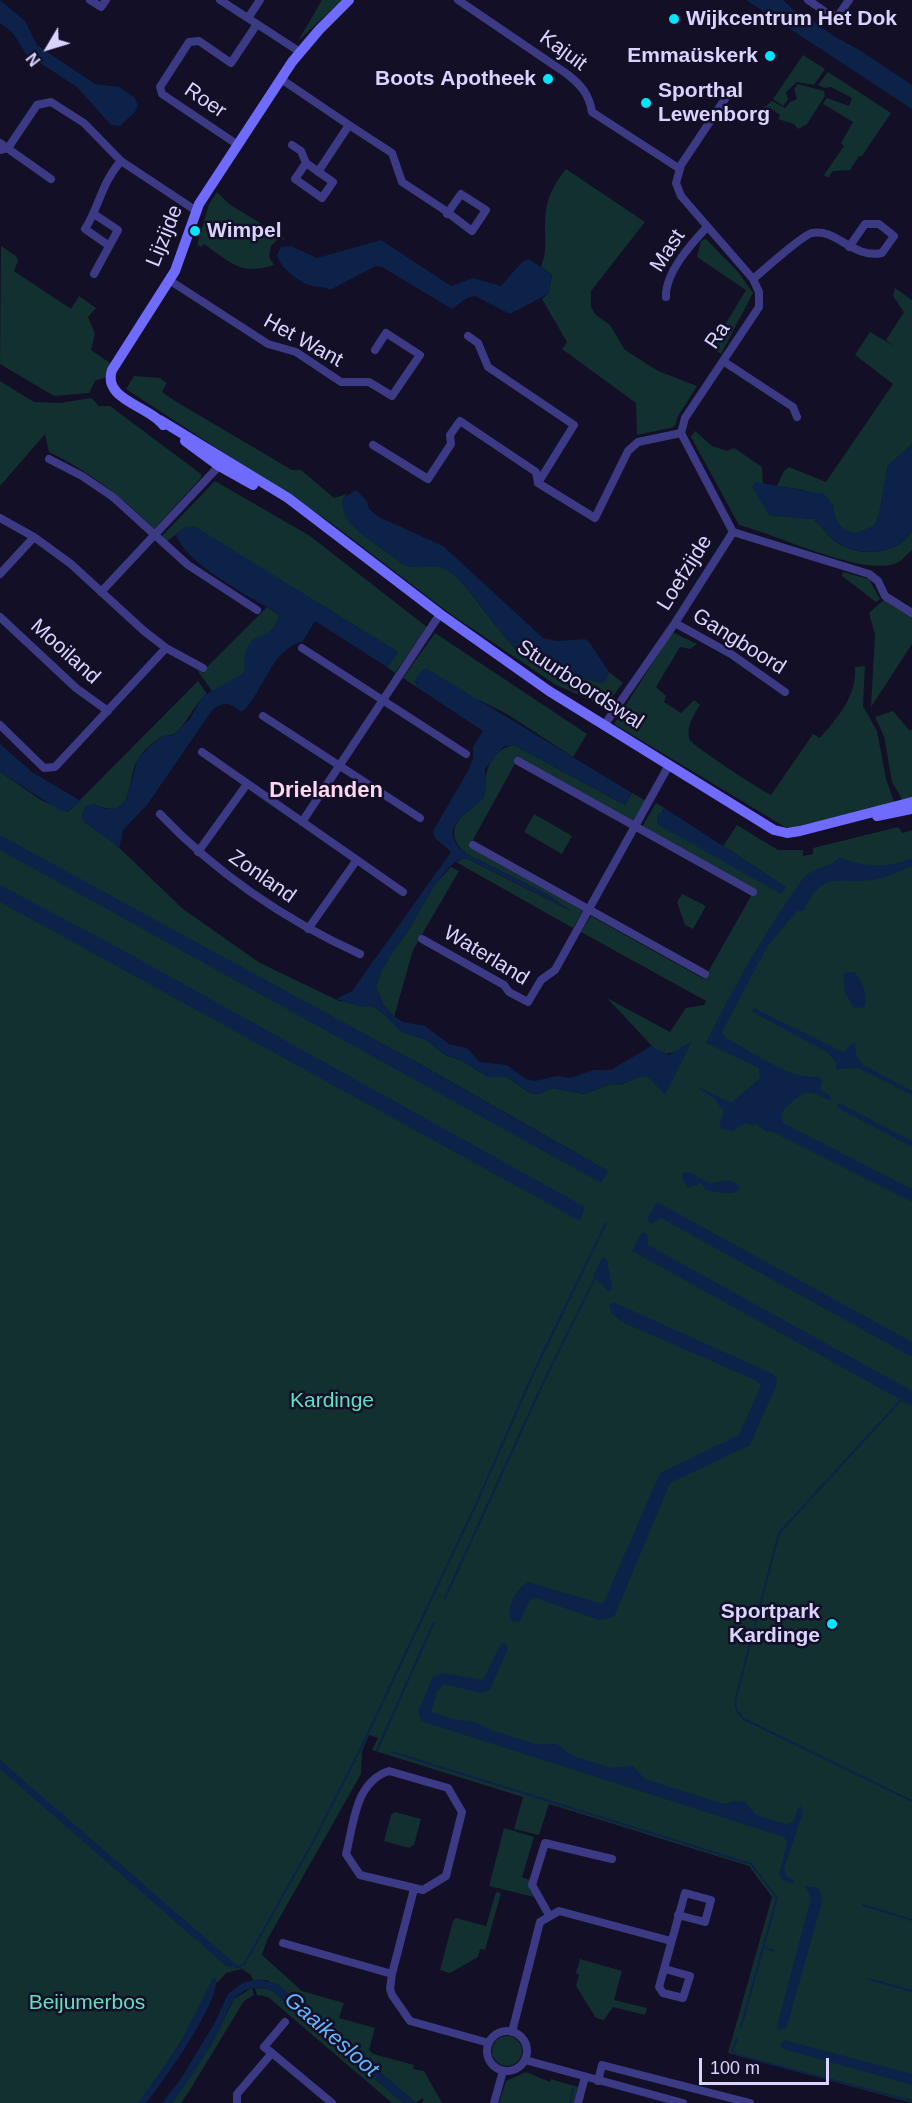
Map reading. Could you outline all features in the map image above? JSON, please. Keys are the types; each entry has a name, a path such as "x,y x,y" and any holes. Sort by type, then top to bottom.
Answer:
{"street":[{"path":"90,0 101,7 106,0"},
{"path":"220,0 300,52"},
{"path":"248,18 260,0"},
{"name":"Lijzijde","path":"160,420 116,391 110,377 115,364 180,259 195,210 280,79 300,52 349,0"},
{"name":"Kajuit","path":"458,0 582,86 590,100 592,112 680,169"},
{"path":"808,0 830,15 838,16 849,0"},
{"name":"Roer","path":"238,145 162,94 160,87 189,42 200,41 231,63 257,24"},
{"path":"280,79 392,153 402,182 447,214 472,231 486,210 461,194 447,214"},
{"path":"680,169 729,93"},
{"path":"4,149 35,108 42,102 51,102 84,123 120,161 195,210"},
{"path":"318,172 349,125"},
{"path":"0,143 4,149 51,179"},
{"path":"292,145 301,151 306,164 333,182 322,198 295,179 306,164"},
{"path":"108,245 85,229 94,214 104,183 120,161"},
{"name":"Ra","path":"680,169 676,183 681,196 753,279 759,292 759,308 685,418 681,433"},
{"path":"94,214 118,230 94,274"},
{"path":"753,279 811,233 826,233 849,247 872,255 882,253 894,236 879,224 865,224 849,247"},
{"name":"Mast","path":"666,297 665,286 694,241 707,227"},
{"name":"Het Want","path":"169,280 268,344 296,352 341,382 369,382 392,396 420,355 386,333 375,350"},
{"path":"468,336 478,342 488,367 574,425 538,483"},
{"path":"723,361 793,407 797,417"},
{"name":"Stuurboordswal","path":"160,420 221,462 296,507 362,553 440,614 522,673 780,832 800,831 867,816 896,805 912,802"},
{"path":"373,445 429,479 451,444 450,435 460,421 536,472 538,483 595,518 627,451 638,442 681,433 733,532"},
{"path":"50,459 82,476 113,497 205,578 257,610"},
{"path":"101,592 221,462"},
{"path":"0,518 34,537 71,564 127,618 166,648 203,668"},
{"name":"Loefzijde","path":"605,724 675,624 733,532 873,576 885,596 912,614"},
{"path":"0,574 34,537"},
{"path":"302,822 341,767 440,614"},
{"name":"Mooiland","path":"0,617 76,688 108,711"},
{"name":"Gangboord","path":"675,624 731,654 784,692"},
{"name":"Mooiland","path":"0,725 44,768 55,767 166,648"},
{"path":"302,648 466,754"},
{"path":"263,716 420,818"},
{"path":"202,752 403,892"},
{"path":"518,762 753,892"},
{"name":"Waterland","path":"422,939 504,985 509,992 528,1002 541,980 555,970 669,765"},
{"name":"Zonland","path":"198,852 247,784"},
{"name":"Stuurboordswal","path":"867,816 895,814 912,809"},
{"name":"Zonland","path":"159,814 198,852 251,895 308,929 360,954"},
{"path":"473,845 705,974"},
{"name":"Zonland","path":"308,929 356,861"},
{"path":"389,1771 448,1788 462,1812 446,1876 423,1890 414,1889 360,1875 346,1854 363,1790 372,1778 389,1771"},
{"path":"549,1915 532,1885 545,1843 612,1859"},
{"path":"414,1889 390,1989 410,2020 489,2043"},
{"path":"664,1969 690,1976 683,1998 663,1993 659,1988 670,1941 684,1893 711,1900 705,1922 678,1915"},
{"path":"512,2032 540,1922 549,1915 559,1911 670,1941"},
{"path":"283,1943 392,1974"},
{"path":"285,2022 264,2047 332,2103"},
{"path":"512,2032 524,2041 525,2060 515,2069 502,2071 489,2060 489,2043 499,2033 512,2032"},
{"path":"237,2103 237,2094 272,2053"},
{"path":"525,2060 683,2103"},
{"path":"598,2080 602,2065 750,2103"},
{"path":"494,2103 502,2071"},
{"path":"578,2103 585,2077"}],"green space":[{"path":"322,0 342,0 298,41"},
{"path":"803,55 825,69 814,85 797,82 786,92 788,100 783,106 773,99"},
{"path":"828,72 891,113 850,170 833,171 828,178 824,175 844,146 841,143 853,122 823,104 827,98 849,106 852,98 831,87 825,88 818,85"},
{"path":"798,84 824,91 825,96 807,124 798,129 794,124 778,119 780,115 770,108 767,112 762,109 772,101 785,108 797,99 794,89"},
{"path":"566,169 645,222 591,291 591,307 596,315 610,325 625,350 658,371 697,386 678,416 675,426 671,428 637,435 636,403 562,349 567,342 542,299 548,294 552,275 541,267 545,253 547,205 553,188"},
{"path":"217,192 229,204 283,237 284,240 279,238 271,246 269,257 274,265 253,269 244,268 229,262 204,244 201,247 197,245 209,204"},
{"path":"706,239 738,272 753,293 721,354 708,346 723,328 746,290 697,257 701,241"},
{"path":"1,246 16,256 18,261 14,271 71,309 79,296 96,308 88,317 95,334 91,350 110,363 106,377 95,381 89,393 54,396 0,364"},
{"path":"895,288 912,300 912,444 888,466 879,515 874,526 856,534 845,530 838,524 833,505 804,490 777,486 784,471 789,467 826,482 893,384 855,355 870,332 894,346 886,340 904,312 893,296"},
{"path":"134,376 160,378 167,383 162,392 175,401 292,470 301,470 334,498 347,494 343,498 386,549 409,567 434,565 451,573 513,646 532,661 551,669 601,683 609,672 623,683 605,706 556,685 449,613 330,522 126,389"},
{"path":"0,381 34,402 60,403 91,398 99,406 110,406 201,474 201,478 154,529 105,486 49,452 45,434 0,486"},
{"path":"695,431 712,446 727,451 734,448 762,467 763,484 756,483 769,515 813,519 836,542 845,547 866,552 877,552 897,545 912,531 912,550 894,564 874,566 836,558 739,525 691,437"},
{"path":"215,481 310,536 427,627 395,673 387,667 398,652 194,527 186,527 166,542 161,537"},
{"path":"843,572 869,579 880,599 876,602 842,576"},
{"path":"885,599 912,617 912,644 871,707 875,635 869,613"},
{"path":"267,607 279,615 278,620 270,632 252,641 245,658 245,672 229,684 212,691 197,670 204,673 208,666"},
{"path":"672,632 697,644 690,649 680,647 656,687 666,696 664,702 681,713 694,700 700,705 689,726 690,740 771,795 813,734 820,738 840,714 850,697 855,678 855,667 865,666 863,706 877,731 886,779 895,804 804,827 785,827 614,724"},
{"path":"435,633 587,734 573,757 507,714 477,699 415,681 418,688 403,678"},
{"name":"Kardinge","path":"198,681 207,694 180,729 155,741 140,756 123,804 117,808 107,808 94,804 84,822 109,838 183,909 260,963 339,1001 371,1006 379,1010 402,1032 425,1039 445,1055 461,1060 488,1077 507,1077 530,1093 539,1094 552,1088 584,1094 610,1084 620,1085 638,1077 648,1077 659,1086 674,1052 665,1054 653,1047 607,998 670,1032 686,1008 704,1005 706,1001 581,932 591,916 704,979 755,889 642,827 656,803 666,809 662,810 778,882 723,846 737,825 778,850 803,850 803,856 813,854 813,848 898,827 903,833 912,830 912,2103 728,2053 772,1897 749,1866 549,1804 539,1835 514,1829 523,1797 372,1750 378,1738 369,1735 362,1751 361,1774 267,1940 262,1955 302,1991 344,2003 339,2018 375,2028 369,2050 373,2054 414,2065 413,2069 424,2071 442,2103 422,2103 424,2100 422,2098 416,2103 323,2023 267,1980 253,1980 251,1975 242,1969 226,1973 217,1983 214,1978 192,2023 143,2103 0,2103 0,772 41,800 68,812","holes":["215,953 425,1067 608,1171"]},
{"path":"893,711 909,730 912,730 912,799 903,801 892,782 884,736 875,717"},
{"path":"514,745 625,805 632,793 646,801 633,822 517,760 470,845 472,849 583,911 573,928 456,862 463,858 468,859 571,911 548,895 467,854 455,838 457,823 484,797 485,780 493,758 498,752"},
{"path":"534,814 572,836 562,854 524,832"},
{"path":"451,867 459,871 413,950 394,1017 383,1004 376,987 383,966 409,929 435,884"},
{"path":"682,894 706,906 693,929 685,925 677,902"},
{"path":"395,1812 421,1819 414,1845 409,1848 384,1841 391,1815"},
{"path":"504,1828 534,1837 522,1877 530,1880 529,1888 534,1897 489,1886"},
{"path":"496,1892 501,1893 485,1950 480,1949 478,1957 450,1973 440,1970 453,1921 456,1918 486,1926"},
{"path":"580,1959 622,1971 614,2000 647,2008 645,2015 613,2007 604,2020 596,2018 576,1986 579,1975 576,1973"},
{"path":"252,1988 254,1995 244,2001 188,2093 181,2103 172,2103 211,2045 234,1999"},
{"path":"255,1988 269,1989 275,1993 403,2103 392,2103 268,1997 257,1995"},
{"path":"507,2036 517,2041 522,2051 517,2061 507,2066 497,2061 492,2051 497,2041"},
{"path":"526,2072 550,2082 551,2079 578,2087 574,2103 499,2103 506,2081"}],"water":[{"path":"0,0 25,21 37,45 95,84 119,87 134,97 138,105 135,112 120,126 111,125 77,87 26,54 13,33 0,23"},
{"path":"746,0 783,0 800,16 807,17 832,35 861,51 912,85 912,109"},
{"path":"381,240 451,286 473,278 501,286 522,262 529,259 552,275 548,294 510,314 475,296 467,298 452,309 382,267 376,266 330,290 315,287 296,278 286,269 277,255 281,247 291,246 317,258"},
{"path":"912,444 912,531 897,545 877,552 845,547 830,537 813,519 769,515 752,487 755,482 824,494 829,499 841,527 856,533 874,526 879,515 888,466"},
{"path":"356,490 367,501 369,509 379,517 443,546 543,638 557,641 585,639 589,642 609,672 606,681 602,683 568,675 535,662 516,649 454,575 440,567 404,565 363,536 346,518 343,508 343,498"},
{"path":"194,526 398,652 387,667 315,621 303,641 282,653 242,712 228,704 213,709 147,805 123,830 119,849 84,821 81,817 85,806 94,804 106,809 117,808 126,800 138,758 163,736 173,735 190,719 202,697 245,672 247,648 254,639 274,628 279,614 237,590 193,558 176,535 186,527"},
{"path":"426,668 632,793 625,805 514,745 503,747 485,769 487,785 484,796 459,820 453,835 457,844 467,854 548,895 571,911 468,859 459,859 444,873 382,971 376,987 383,1004 403,1022 425,1026 449,1044 467,1048 480,1062 507,1065 526,1079 535,1081 557,1076 570,1078 594,1070 611,1070 651,1046 669,1055 692,1041 665,1095 648,1077 638,1077 620,1085 610,1084 584,1094 552,1088 540,1094 530,1093 507,1077 488,1077 461,1060 445,1055 425,1039 402,1032 379,1010 371,1006 361,1007 336,999 352,991 451,852 435,838 433,831 468,771 473,759 473,747 483,731 418,688 417,676"},
{"path":"0,744 32,772 81,801 67,812 59,810 0,772"},
{"path":"666,809 786,887 781,894 657,824 657,815"},
{"path":"0,835 425,1067 608,1171 601,1183 0,850"},
{"path":"839,857 866,865 894,864 912,858 912,866 881,878 832,882 818,889 804,910 797,911 767,947 722,1032 726,1038 785,1070 797,1075 818,1076 823,1082 820,1088 831,1097 831,1100 812,1093 803,1094 781,1114 783,1123 912,1189 912,1202 771,1131 767,1132 754,1123 754,1126 746,1123 732,1131 721,1129 720,1120 724,1112 714,1098 699,1089 731,1103 760,1078 759,1068 706,1043 751,959 802,880 812,871 833,863"},
{"path":"0,885 117,947 585,1207 580,1221 0,902"},
{"path":"854,972 862,984 866,997 865,1007 854,1008 845,993 843,974"},
{"path":"754,1008 843,1052 855,1042 856,1055 863,1065 912,1091 912,1095 858,1068 836,1069 837,1064 828,1053 751,1011"},
{"path":"839,1103 912,1141 912,1147 838,1108"},
{"path":"689,1172 711,1184 732,1181 740,1190 728,1193 715,1192 706,1190 701,1183 688,1188 682,1178 683,1173"},
{"path":"657,1202 912,1342 912,1357 661,1218 650,1224 647,1219"},
{"path":"642,1232 647,1234 648,1245 912,1391 912,1406 632,1251"},
{"path":"603,1256 607,1260 612,1289 609,1292 593,1276"},
{"path":"613,1302 773,1374 777,1380 776,1386 750,1445 670,1483 614,1617 599,1620 536,1598 529,1601 520,1621 514,1622 509,1613 511,1603 520,1589 528,1582 603,1604 660,1473 739,1435 760,1388 760,1384 755,1380 622,1322 612,1314 609,1305"},
{"path":"501,1643 506,1644 508,1648 490,1690 481,1693 444,1684 437,1692 431,1712 456,1720 472,1721 491,1730 535,1744 557,1744 573,1756 611,1768 633,1766 645,1779 724,1804 734,1801 745,1802 756,1815 785,1824 793,1822 801,1806 803,1812 784,1869 787,1877 794,1880 794,1884 783,1880 779,1875 787,1842 784,1837 421,1721 418,1711 433,1677 442,1673 483,1680"},
{"path":"0,1760 243,1969 226,1966 0,1769"},
{"path":"805,1886 819,1888 822,1902 787,2026 781,2030 777,2028 778,2022 811,1898"},
{"path":"216,1979 215,1991 200,2024 146,2103 138,2103 178,2047 212,1980"},
{"name":"Gaaikesloot","path":"258,1979 278,1984 416,2103 403,2103 275,1993 256,1988 246,1990 234,1999 218,2033 184,2086 172,2103 162,2103 180,2080 214,2024 228,1994 242,1983"},
{"path":"784,2040 912,2074 912,2085 783,2049 780,2044"}],"waterway":[{"path":"239,1967 245,1963 313,1842 361,1748 478,1500 533,1374 606,1223"},
{"path":"445,1598 545,1379 595,1278"},
{"path":"900,1401 779,1533 735,1701 737,1711 744,1719 912,1801"},
{"path":"377,1750 434,1622"},
{"path":"392,1752 751,1864 777,1898 741,2027"},
{"path":"863,1905 912,1920"},
{"path":"763,1947 774,1951"},
{"path":"869,1979 912,1991"},
{"path":"737,2039 732,2050 737,2055 912,2101"},
{"path":"570,2103 573,2089"}],"place":[{"name":"Wijkcentrum Het Dok","path":"674,19"},
{"name":"Emmaüskerk","path":"770,56"},
{"name":"Boots Apotheek","path":"548,79"},
{"name":"Sporthal Lewenborg","path":"646,103"},
{"name":"Wimpel","path":"195,231"},
{"name":"Sportpark Kardinge","path":"832,1624"}],"district":[{"name":"Drielanden","path":"326,791"}],"park label":[{"name":"Beijumerbos","path":"87,2003"}]}
